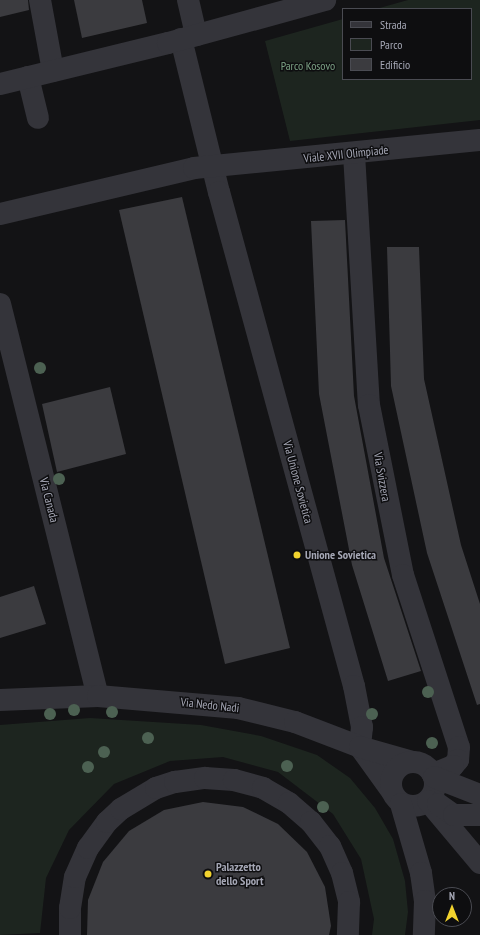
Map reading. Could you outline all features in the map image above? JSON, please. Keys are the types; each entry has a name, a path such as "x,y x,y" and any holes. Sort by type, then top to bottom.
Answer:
{"street":[{"path":"40,0 53,71"},
{"path":"188,0 188,37 212,166"},
{"path":"0,84 188,37 312,2"},
{"path":"28,77 38,118"},
{"name":"Viale XVII Olimpiade","path":"0,214 212,166 354,154 480,140"},
{"name":"Via Svizzera","path":"354,154 364,344 370,412 403,575 460,746 458,760 431,788"},
{"name":"Via Unione Sovietica","path":"212,166 354,686 362,727 360,747"},
{"name":"Via Canada","path":"0,304 98,696"},
{"name":"Via Nedo Nadi","path":"0,700 98,696 251,710 313,728 360,747 424,765 431,788"},
{"path":"360,747 396,797 415,807 431,788"},
{"path":"413,762 395,770 390,782 422,880 425,901 424,935"},
{"path":"70,935 70,908 75,877 88,848 107,822 138,797 156,788 175,782 205,778 234,780 263,788 289,803 312,822 330,846 342,873 349,902 348,935"},
{"path":"431,788 480,795"},
{"path":"431,788 454,815 480,815"},
{"path":"431,788 480,857"}],"green space":[{"name":"Parco Kosovo","path":"408,0 480,0 480,120 290,141 265,41 342,19 342,80 472,80 472,8 380,8"},
{"path":"90,718 201,725 261,736 317,755 350,778 375,808 393,839 405,881 408,912 405,935 372,935 374,919 361,859 333,814 278,772 223,757 170,761 114,784 69,830 46,878 40,933 0,935 0,725"}],"building":[{"path":"0,0 28,0 29,10 0,17"},
{"path":"74,0 142,0 147,23 82,38"},
{"path":"182,197 290,648 225,664 119,210"},
{"path":"345,220 354,396 384,558 421,671 388,681 352,565 319,394 311,221"},
{"path":"387,247 419,247 424,379 461,545 480,604 480,704 477,705 427,553 391,386"},
{"path":"110,387 126,454 57,472 42,404"},
{"path":"34,586 46,624 0,638 0,597"},
{"name":"Palazzetto dello Sport","path":"203,802 243,807 278,824 307,852 325,887 331,926 329,935 87,935 88,900 103,862 129,831 164,810"}],"place":[{"name":"Unione Sovietica","path":"297,555"},
{"name":"Palazzetto dello Sport","path":"208,874"}]}
